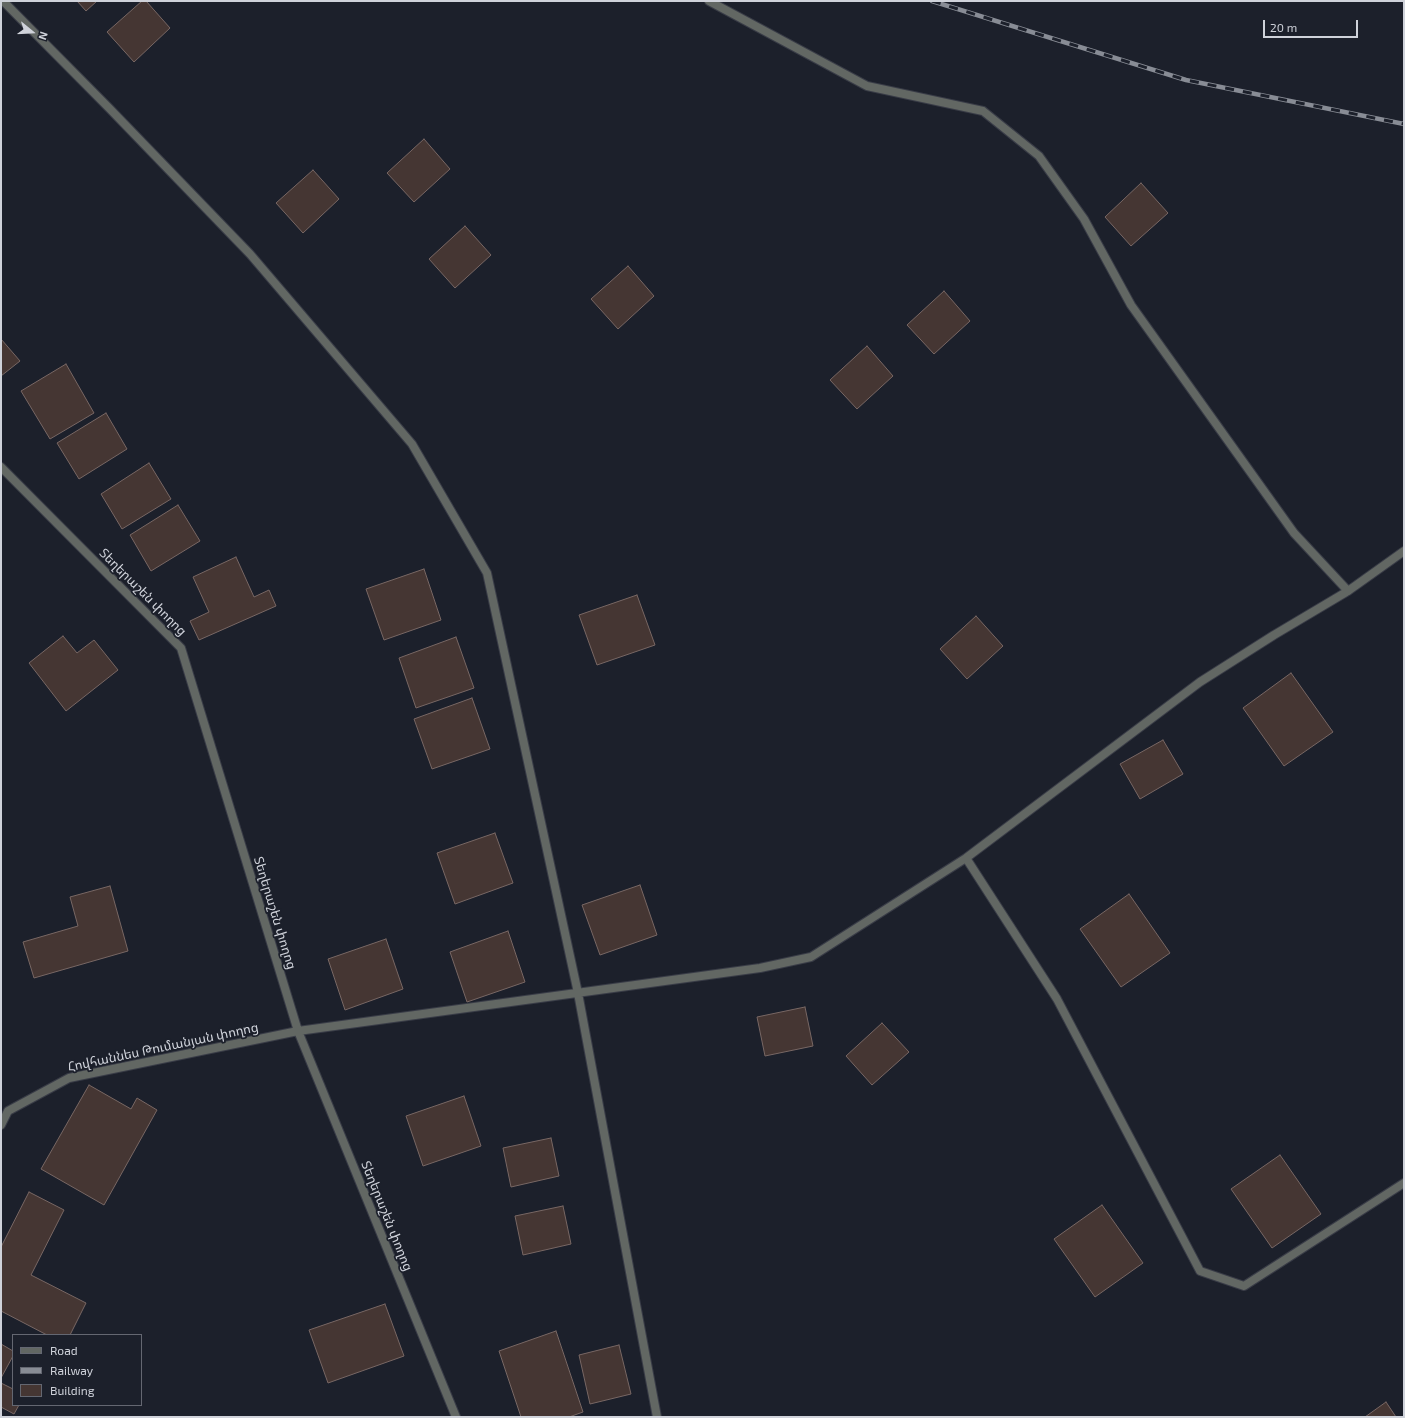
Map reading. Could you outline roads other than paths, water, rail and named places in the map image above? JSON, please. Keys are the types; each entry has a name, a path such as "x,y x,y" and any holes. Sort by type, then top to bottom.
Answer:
{"street":[{"path":"3,1 250,254 412,444 487,573 578,993 657,1417"},
{"path":"710,1 867,86 983,110 1039,156 1084,219 1131,305 1294,533 1348,592"},
{"name":"Տեղերաշեն փողոց","path":"1,466 181,648 298,1031 456,1417"},
{"name":"Հովհաննես Թումանյան փողոց","path":"1,1125 8,1111 69,1078 298,1031 760,968 811,957 966,858 1200,682 1274,635 1348,592 1404,552"},
{"path":"966,858 1056,999 1200,1271 1244,1286 1404,1183"}],"railway":[{"path":"932,1 1186,80 1404,124"}]}
